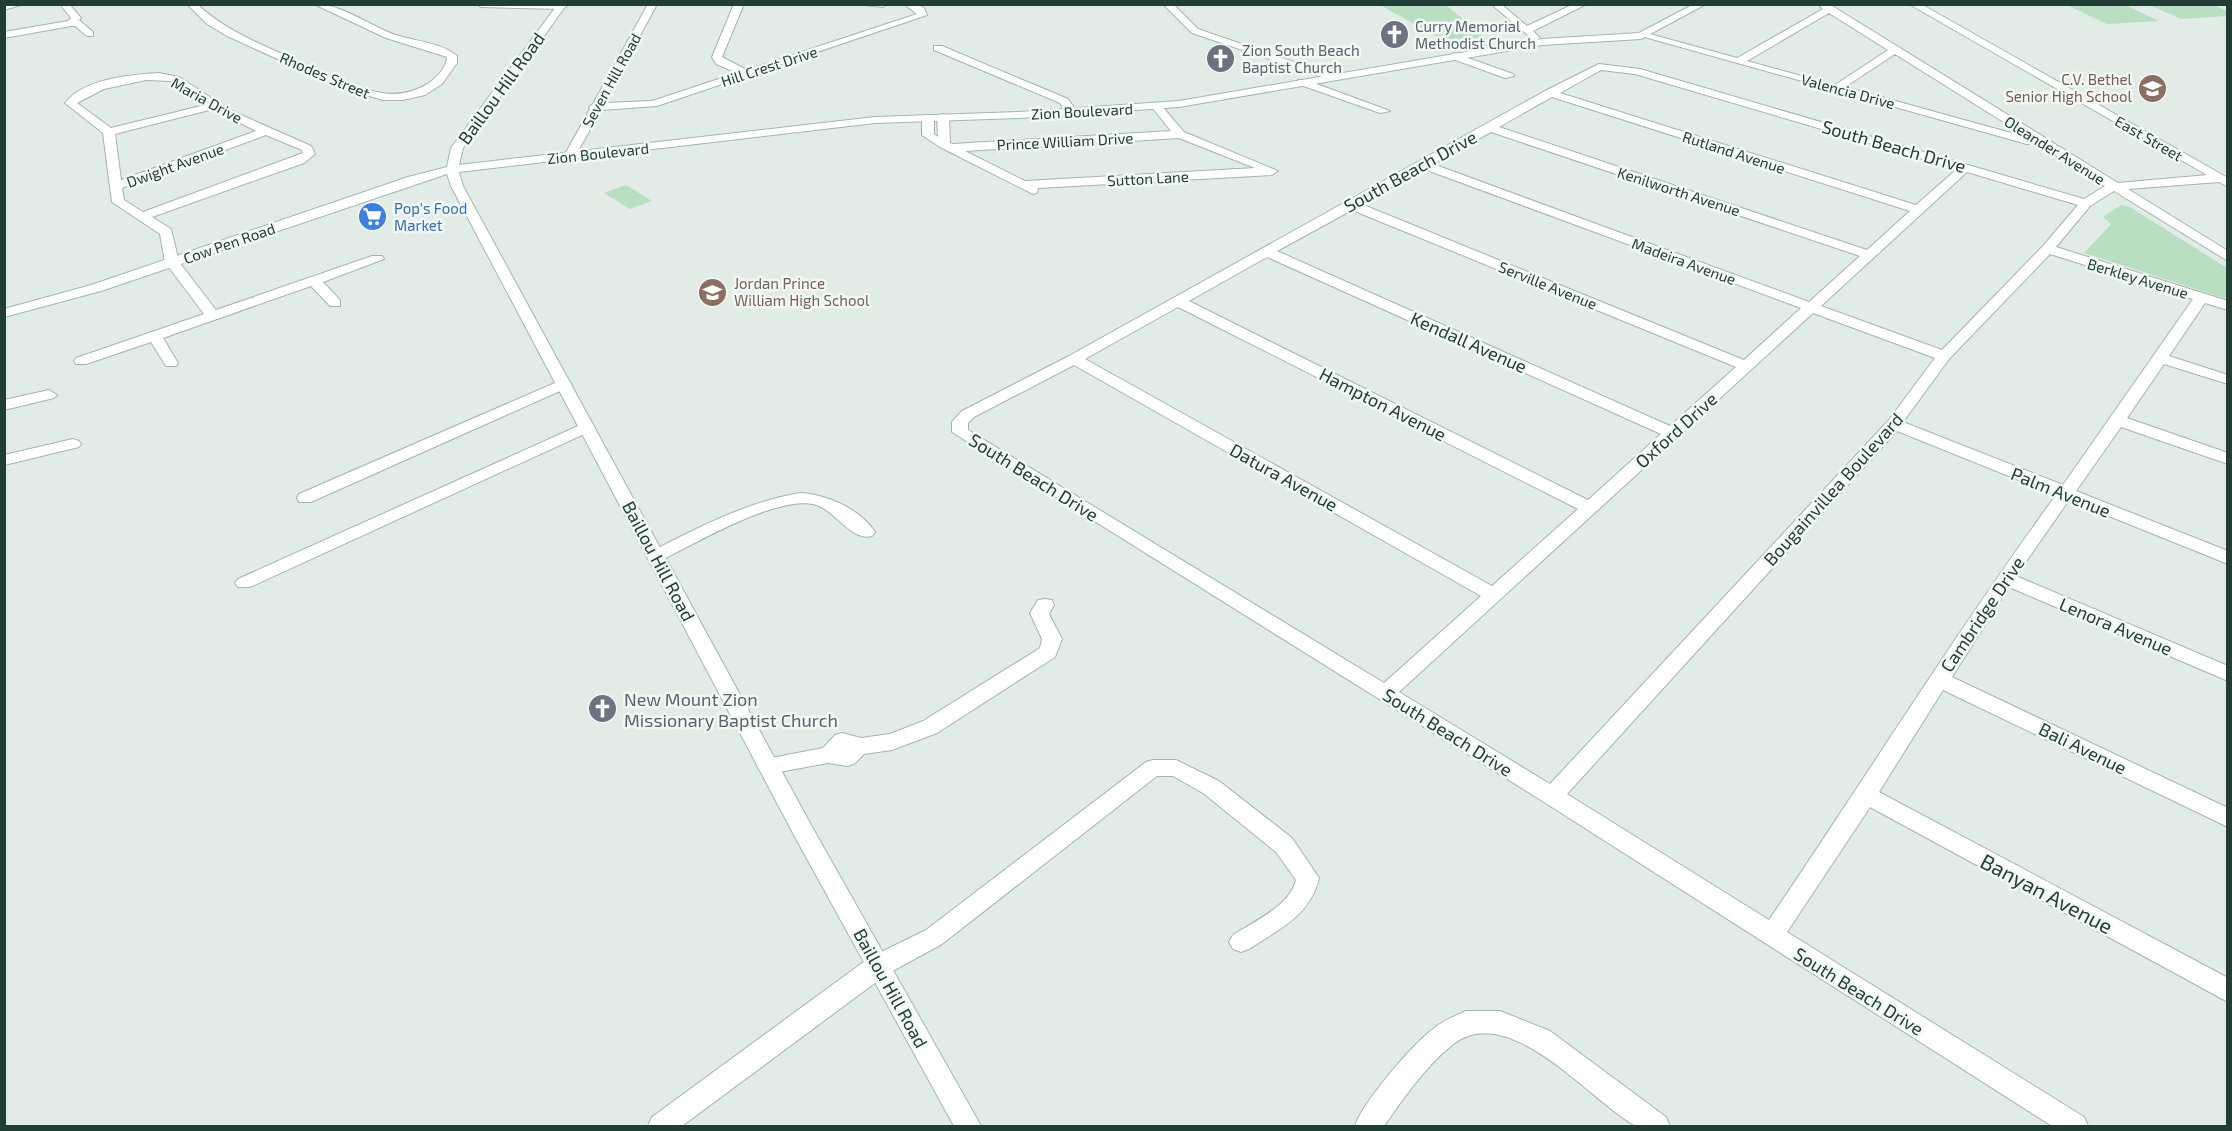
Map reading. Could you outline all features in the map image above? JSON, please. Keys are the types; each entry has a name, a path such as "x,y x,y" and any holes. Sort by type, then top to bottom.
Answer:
{"street":[{"path":"4,7 20,4"},
{"path":"64,4 75,14 76,18 71,23"},
{"path":"194,7 208,4"},
{"name":"Rhodes Street","path":"194,7 230,34 367,95 396,97 425,91 440,81 452,63 453,58 445,52 390,36 318,4"},
{"path":"331,9 350,4"},
{"path":"481,4 562,5"},
{"name":"Seven Hill Road","path":"570,156 594,107 653,4"},
{"path":"739,4 717,57 720,62 746,73"},
{"path":"859,4 883,4"},
{"name":"Hill Crest Drive","path":"594,107 653,104 922,15 921,10 909,4"},
{"path":"1167,4 1195,31 1332,77"},
{"path":"1495,4 1542,42"},
{"path":"1527,30 1582,4"},
{"name":"Zion Boulevard","path":"452,169 844,124 1144,108 1542,42 1646,36 1702,4"},
{"name":"East Street","path":"1913,4 2223,181"},
{"name":"Baillou Hill Road","path":"562,5 457,148 452,169 457,186 768,766 968,1126"},
{"path":"1739,61 1826,7"},
{"name":"Oleander Avenue","path":"1826,7 2228,257"},
{"path":"4,35 71,23 78,23 90,34"},
{"name":"Valencia Drive","path":"1646,36 2050,147"},
{"path":"938,48 1064,101 1071,112"},
{"path":"1837,88 1894,50"},
{"path":"1454,56 1509,76"},
{"name":"South Beach Drive","path":"2075,1126 1552,796 960,432 960,422 968,414 1074,359 1176,300 1599,67 1618,67 2086,203"},
{"name":"Maria Drive","path":"109,132 70,103 74,96 89,90 155,76 171,78 214,106 307,148 309,154 300,160 141,217"},
{"path":"1302,82 1384,111"},
{"name":"Rutland Avenue","path":"1549,93 1919,210"},
{"path":"213,316 172,262 165,232 118,202 109,132 214,106"},
{"path":"1156,106 1177,131"},
{"path":"1144,108 1156,122 1177,131"},
{"path":"943,117 947,146"},
{"path":"928,118 928,135 1038,193"},
{"name":"Kenilworth Avenue","path":"1488,128 1870,255"},
{"name":"Dwight Avenue","path":"116,186 267,131"},
{"name":"Prince William Drive","path":"947,146 1177,131"},
{"name":"Sutton Lane","path":"1023,185 1276,173 1177,131"},
{"name":"Madeira Avenue","path":"1424,165 1944,356"},
{"name":"Oxford Drive","path":"1385,693 1966,167"},
{"name":"Cow Pen Road","path":"4,313 80,293 412,180 452,169"},
{"path":"2133,184 2156,178 2207,172"},
{"path":"2133,184 2145,186 2223,181"},
{"name":"Bougainvillea Boulevard","path":"1552,796 1894,424 1944,356 2048,249 2086,203 2098,194 2115,187 2133,184"},
{"name":"Serville Avenue","path":"1349,204 1746,366"},
{"name":"Berkley Avenue","path":"2048,249 2228,306"},
{"name":"Kendall Avenue","path":"1265,251 1673,433"},
{"path":"81,361 377,260"},
{"path":"314,281 334,303"},
{"name":"Cambridge Drive","path":"1772,935 1866,795 1938,679 2005,578 2118,420 2201,298"},
{"name":"Hampton Avenue","path":"1176,300 1590,508"},
{"path":"155,336 171,363"},
{"path":"2160,358 2228,380"},
{"name":"Datura Avenue","path":"1074,359 1494,595"},
{"path":"305,498 564,384"},
{"path":"4,405 49,395"},
{"path":"2118,420 2228,459"},
{"name":"Palm Avenue","path":"1894,424 2228,558"},
{"path":"244,583 587,427"},
{"path":"4,460 73,444"},
{"path":"656,556 785,499 816,499 832,507 866,532"},
{"name":"Lenora Avenue","path":"2005,578 2228,674"},
{"path":"768,766 832,754 835,757 847,758 855,752 856,747 892,742 930,727 1048,652 1052,639 1039,613 1045,605"},
{"name":"Bali Avenue","path":"1938,679 2228,818"},
{"path":"661,1126 878,966 934,937 1144,772 1164,766 1176,768 1211,787 1284,844 1308,878 1308,888 1298,902 1240,942"},
{"name":"Banyan Avenue","path":"1866,795 2228,991"},
{"path":"1368,1126 1398,1085 1442,1037 1466,1023 1500,1023 1542,1039 1657,1126"}],"green space":[{"path":"1380,5 1446,5 1495,46 1461,50"},
{"path":"2067,5 2125,5 2159,21 2107,24"},
{"path":"2149,5 2214,5 2227,11 2227,16 2181,19"},
{"path":"626,185 652,201 630,209 604,193"},
{"path":"2121,205 2130,207 2227,268 2227,299 2084,253 2111,224 2103,217"}],"place":[{"name":"Curry Memorial Methodist Church","path":"1394,35"},
{"name":"Zion South Beach Baptist Church","path":"1221,59"},
{"name":"C.V. Bethel Senior High School","path":"2153,88"},
{"name":"Pop's Food Market","path":"373,217"},
{"name":"Jordan Prince William High School","path":"713,292"},
{"name":"New Mount Zion Missionary Baptist Church","path":"603,709"}]}
